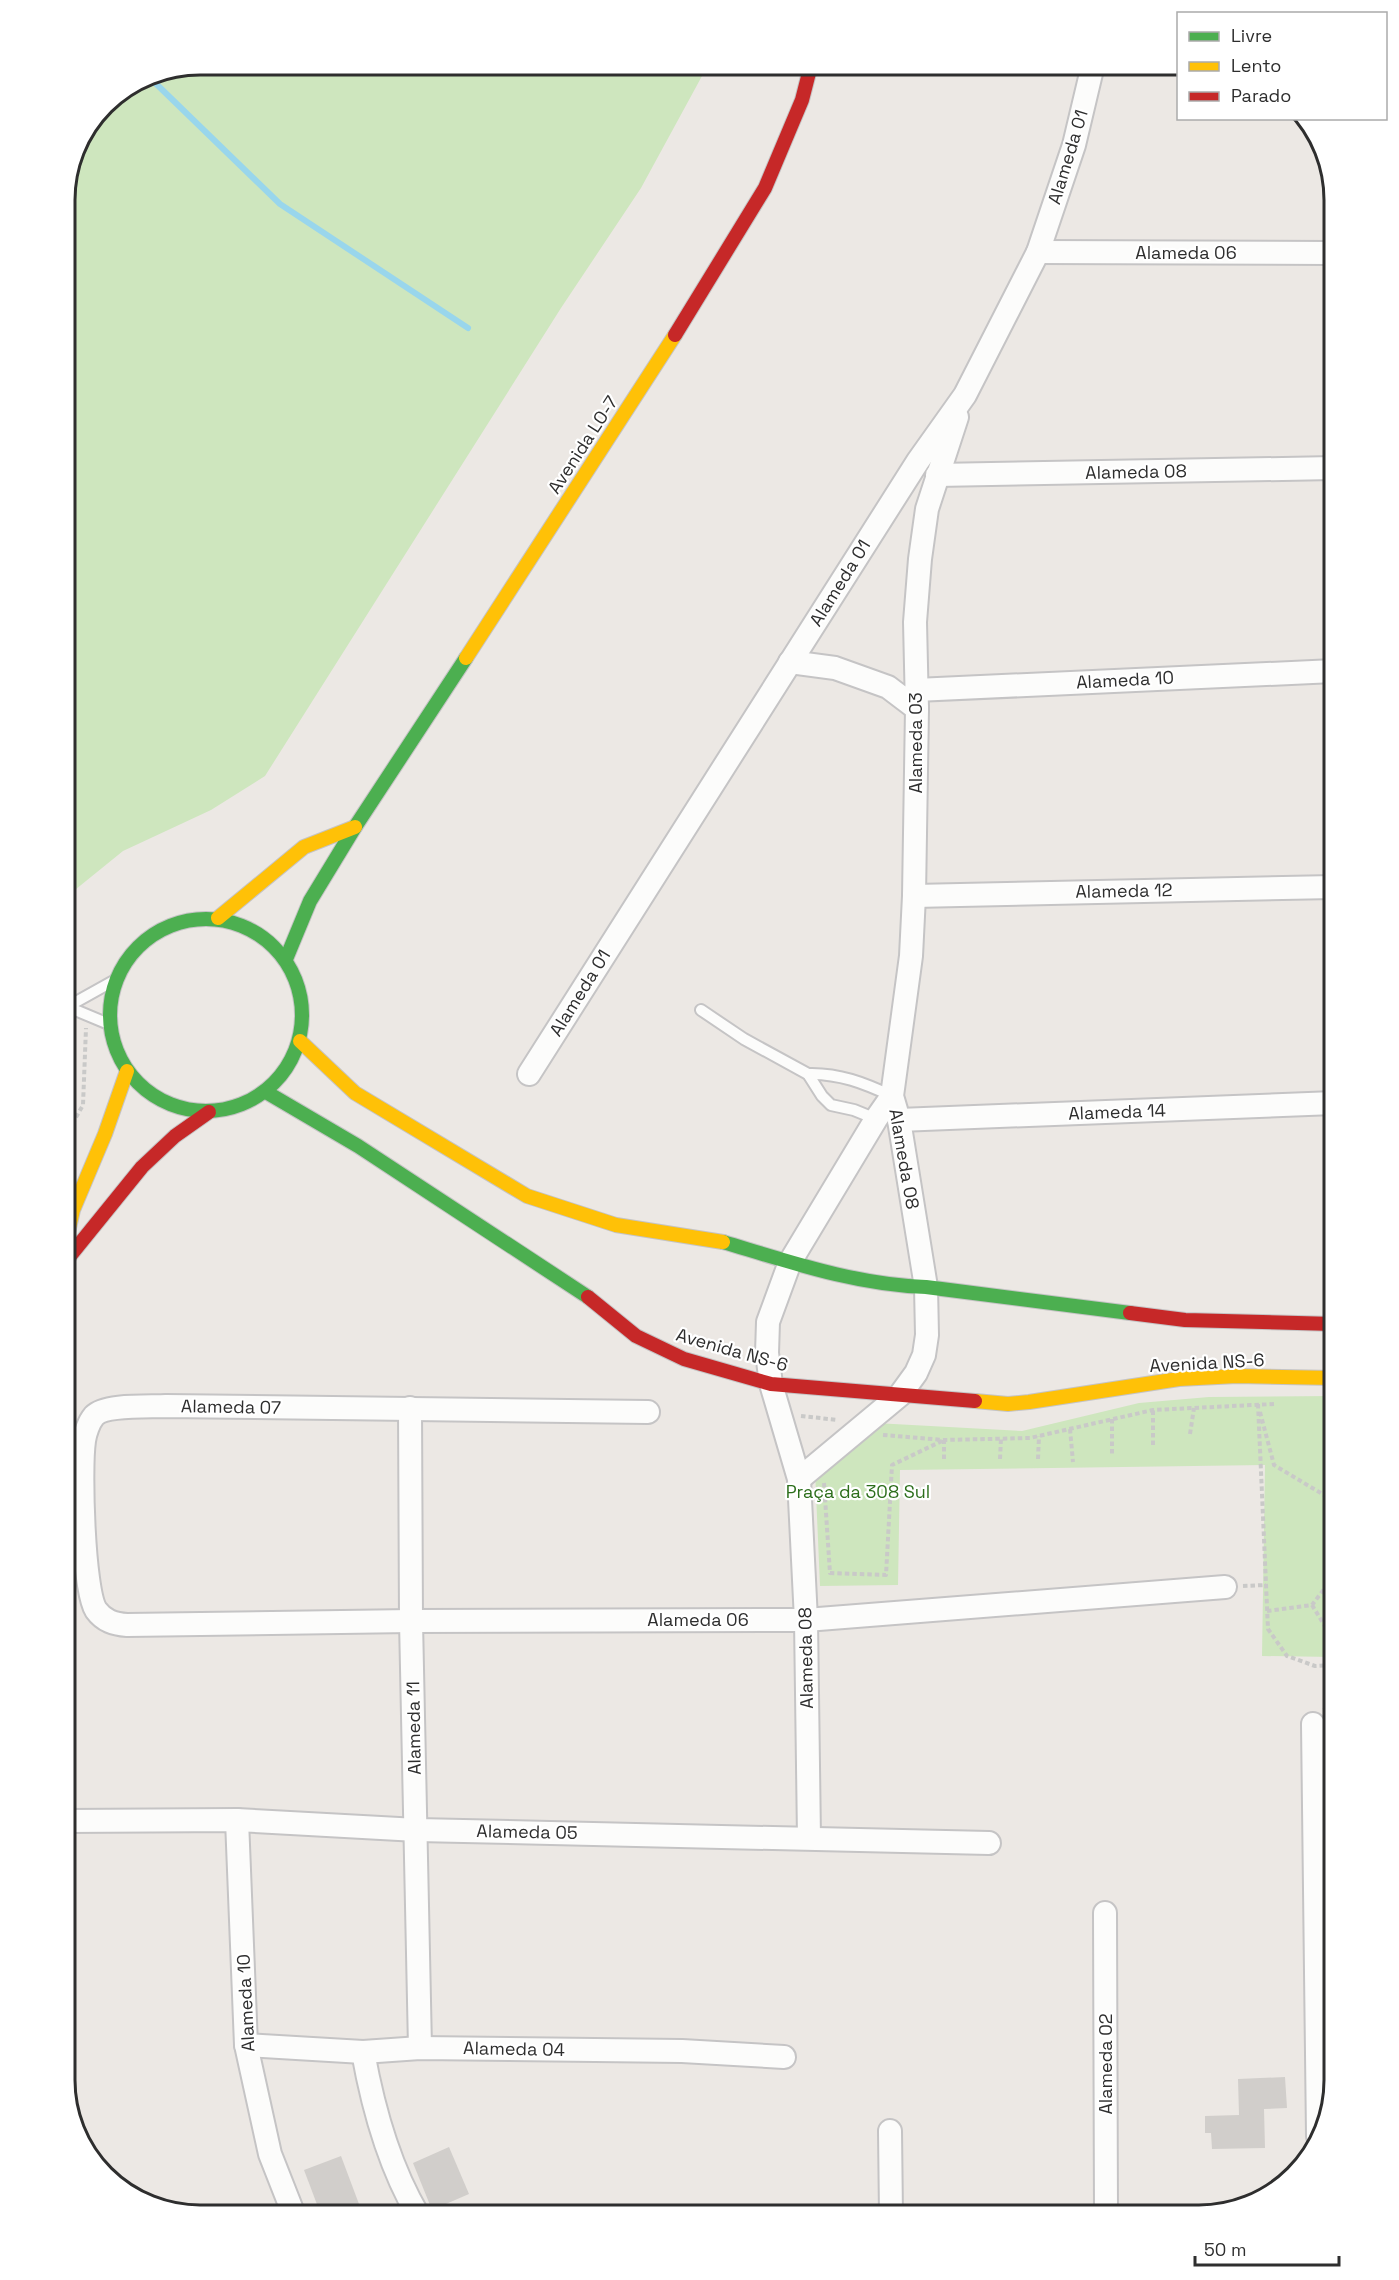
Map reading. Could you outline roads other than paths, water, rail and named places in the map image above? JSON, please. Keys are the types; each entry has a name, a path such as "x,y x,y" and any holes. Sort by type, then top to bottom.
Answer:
{"street":[{"name":"Avenida LO-7","path":"286,959 310,901 355,827 595,461 765,188 802,100 808,75"},
{"name":"Alameda 01","path":"529,1074 918,461 965,395 1038,252 1074,145 1090,75"},
{"name":"Alameda 06","path":"1038,252 1324,253"},
{"name":"Alameda 03","path":"892,1096 910,957 914,896 917,699 915,622 920,559 927,509 965,395"},
{"name":"Alameda 08","path":"938,475 1324,468"},
{"path":"790,662 835,668 917,699"},
{"name":"Alameda 10","path":"917,699 1324,672"},
{"path":"218,918 304,848 355,827"},
{"name":"Alameda 12","path":"914,896 1324,887"},
{"path":"218,918 244,926 267,939 286,959 302,998 300,1041 287,1069 266,1092 239,1106 209,1112 185,1110 163,1101 143,1088 127,1071 114,1042 110,1010 117,979 133,952 157,932 187,920 218,918"},
{"name":"Avenida NS-6","path":"300,1041 355,1093 526,1196 616,1225 712,1239 848,1277 894,1286 926,1287 1185,1320 1324,1324"},
{"path":"75,1207 127,1071"},
{"name":"Avenida NS-6","path":"266,1092 358,1146 534,1260 592,1300 636,1336 684,1359 771,1384 1008,1404 1030,1403 1115,1387 1180,1378 1324,1378"},
{"name":"Alameda 08","path":"809,1838 806,1620 799,1479 771,1384 767,1353 768,1322 790,1262 892,1096"},
{"name":"Alameda 08","path":"799,1479 870,1428 900,1395 916,1373 924,1355 927,1335 926,1287 899,1120 892,1096"},
{"name":"Alameda 14","path":"899,1120 1324,1103"},
{"path":"75,1250 141,1167 175,1136 209,1112"},
{"name":"Alameda 07","path":"170,1624 112,1624 101,1617 94,1607 86,1568 84,1440 95,1415 105,1410 166,1406 648,1412"},
{"name":"Alameda 11","path":"410,1408 411,1621 420,2048"},
{"name":"Alameda 06","path":"170,1624 806,1620 1225,1587"},
{"path":"1313,1724 1318,2118"},
{"name":"Alameda 10","path":"237,1820 246,2045 270,2154 290,2205"},
{"name":"Alameda 05","path":"75,1821 237,1820 417,1830 989,1843"},
{"name":"Alameda 02","path":"1105,1913 1106,2205"},
{"name":"Alameda 04","path":"246,2045 363,2052 420,2048 682,2051 783,2057"},
{"path":"363,2052 371,2098 393,2160 413,2205"},
{"path":"890,2132 891,2205"}],"lane":[{"path":"75,1002 117,979"},
{"path":"75,1010 111,1025"},
{"path":"701,1010 744,1039 808,1074 822,1096 831,1105 854,1110 876,1119"},
{"path":"808,1074 827,1073 841,1076 864,1083 892,1096"}],"waterway":[{"path":"156,84 280,204 468,328"}],"park label":[{"name":"Praça da 308 Sul","path":"858,1492"}]}
